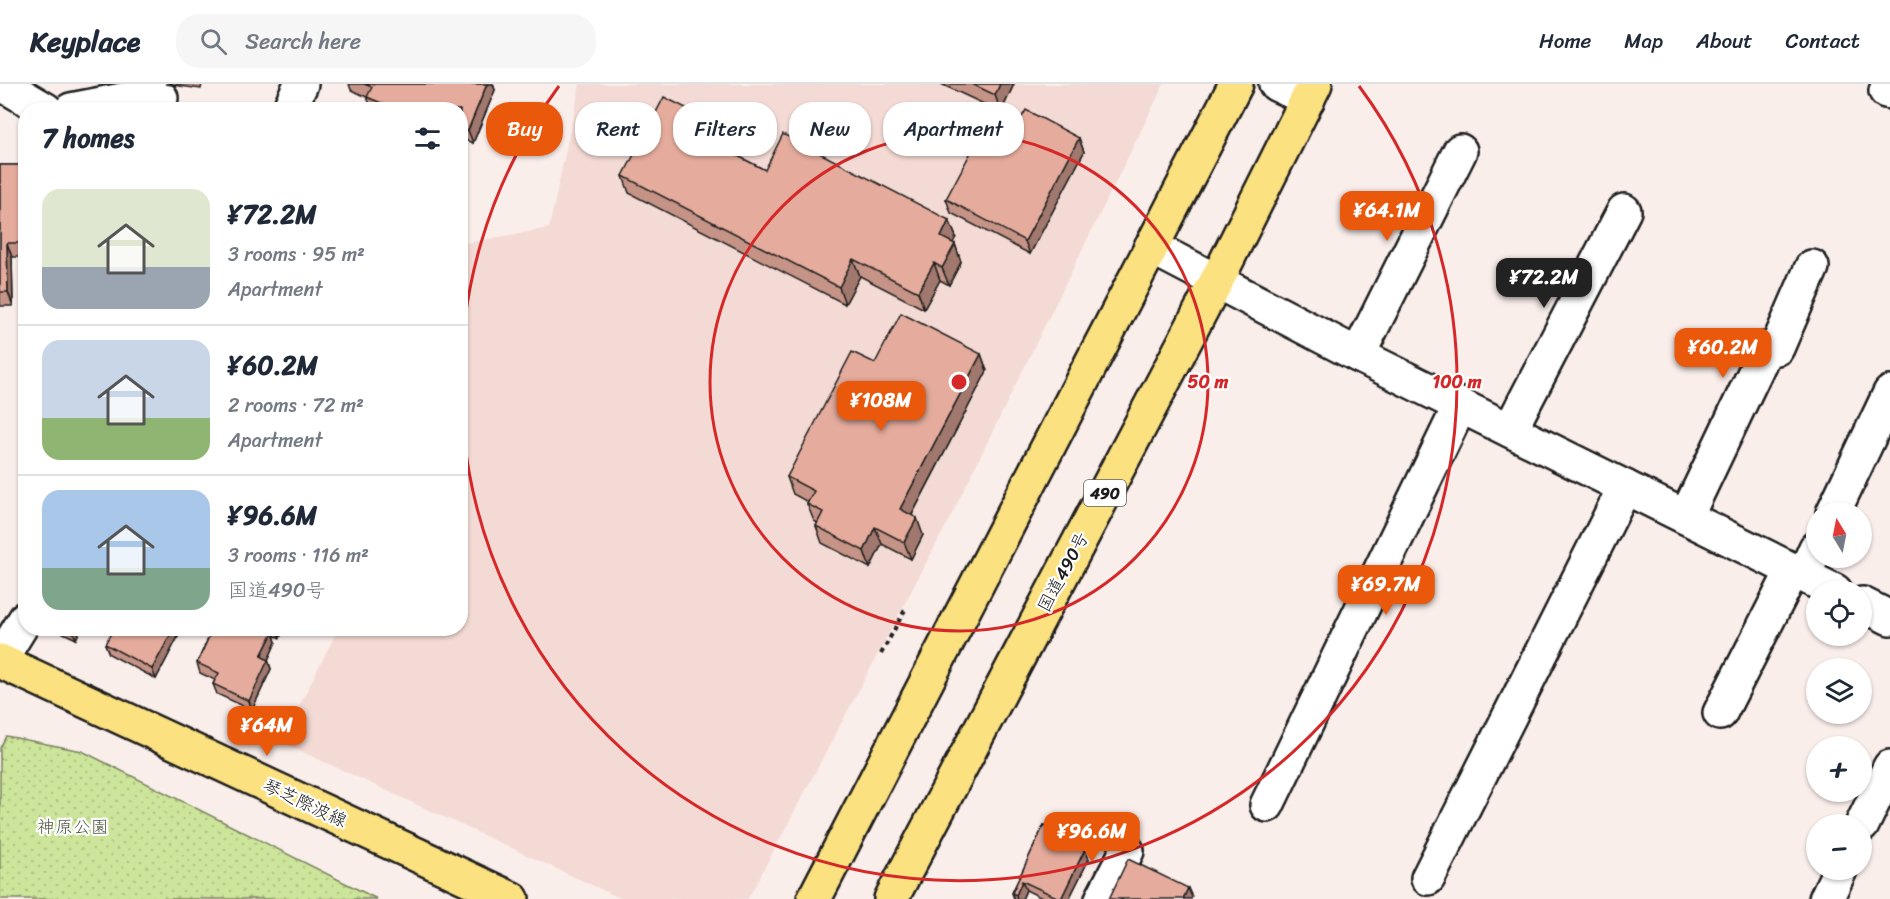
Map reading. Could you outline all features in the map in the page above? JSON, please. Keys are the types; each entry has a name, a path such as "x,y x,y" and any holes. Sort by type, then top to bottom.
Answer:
{"main road":[{"path":"814,899 1236,84"},
{"name":"国道490号","path":"891,899 1217,280 1311,92"},
{"name":"琴芝際波線","path":"0,661 512,899"}],"street":[{"path":"2,84 32,102"},
{"path":"293,102 301,84"},
{"path":"1276,84 1311,92"},
{"path":"112,102 138,97 161,98"},
{"path":"1359,355 1460,151"},
{"path":"1510,430 1624,211"},
{"path":"1150,247 1460,406 1686,517 1804,564 1822,580"},
{"path":"1686,517 1766,349 1778,348 1812,267"},
{"path":"1838,502 1890,393"},
{"path":"1267,805 1460,406"},
{"path":"1428,878 1625,487"},
{"path":"1720,713 1804,564"},
{"path":"1872,609 1890,618"},
{"path":"0,661 18,631"},
{"path":"1867,814 1890,767"},
{"path":"1102,899 1126,851"},
{"path":"1826,899 1835,880"}],"path":[{"path":"881,654 906,608"}],"shaded area":[{"path":"580,84 1164,84 948,522 748,899 622,899 281,742 334,636 468,636 468,243 549,228 575,107 575,156 661,156 661,102 576,102"}],"green space":[{"name":"神原公園","path":"6,736 82,751 377,899 0,899 0,748"}],"building":[{"path":"364,84 487,84 468,130 468,102 379,102 367,97 372,87"},
{"path":"972,84 1000,84 995,95"},
{"path":"664,97 674,102 673,156 738,156 765,170 772,156 777,156 777,146 783,134 789,137 789,156 825,156 949,220 941,237 955,244 942,268 934,263 918,292 853,259 839,287 623,176 633,156 661,156 661,103"},
{"path":"1026,110 1079,138 1025,241 946,199 969,156 1024,156 1024,113"},
{"path":"0,165 18,165 18,243 7,243 8,292 0,292"},
{"path":"901,313 981,354 900,509 917,518 904,542 875,527 864,551 816,526 823,512 807,504 814,491 787,477 852,352 875,363"},
{"path":"110,636 170,636 152,669 105,644"},
{"path":"209,636 271,636 261,656 268,660 249,701 213,684 219,673 197,663"},
{"path":"1056,822 1077,832 1072,843 1085,849 1061,899 1022,881 1016,895 1012,893 1044,825 1053,829"},
{"path":"1128,859 1188,888 1183,899 1109,899"}]}
